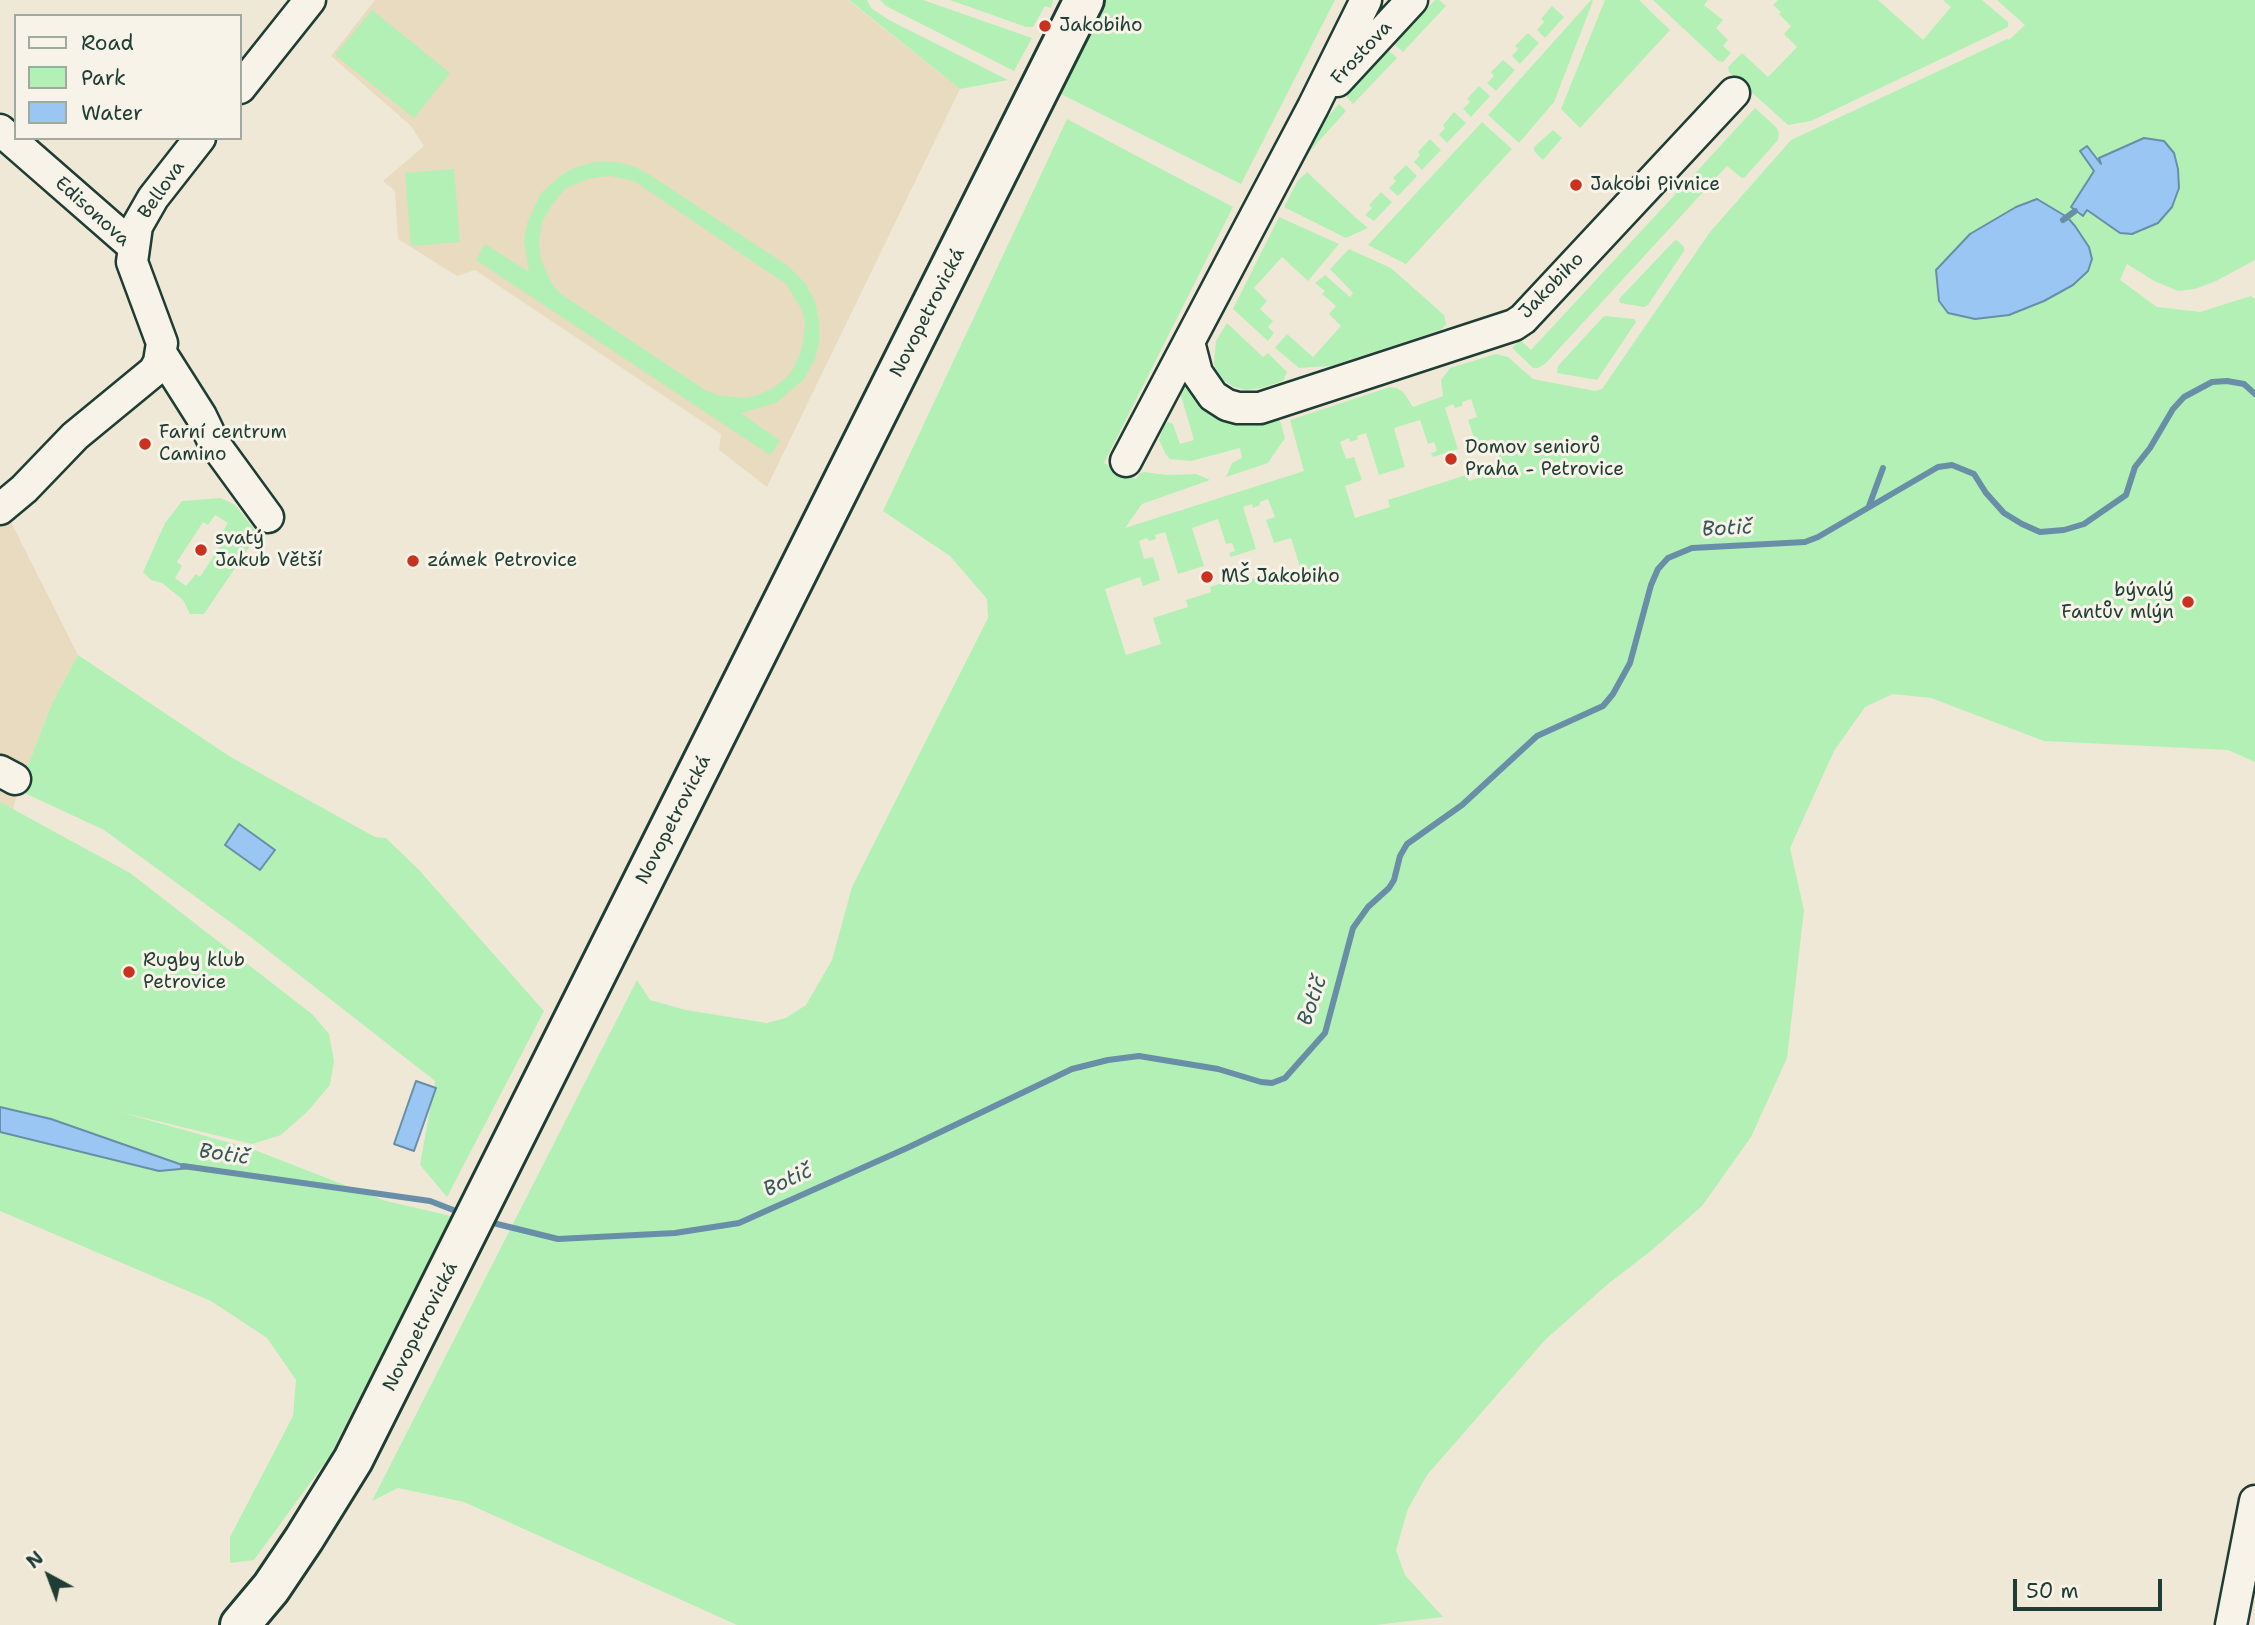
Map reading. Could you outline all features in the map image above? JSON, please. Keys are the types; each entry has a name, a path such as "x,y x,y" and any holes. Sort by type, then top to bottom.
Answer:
{"main road":[{"name":"Novopetrovická","path":"240,1625 271,1588 298,1549 353,1460 440,1291 1084,0"}],"street":[{"path":"242,85 310,0"},
{"path":"1126,461 1313,107 1366,0"},
{"name":"Frostova","path":"1313,107 1412,0"},
{"name":"Jakobiho","path":"1189,342 1197,373 1213,396 1238,408 1260,408 1514,325 1523,319 1734,93"},
{"name":"Edisonova","path":"0,130 134,247 132,262 160,333 161,353 201,416 214,443 268,517"},
{"name":"Bellova","path":"134,247 137,226 145,209 198,140"},
{"path":"0,509 24,489 75,436 154,371 161,353"},
{"path":"2231,1625 2255,1501"}],"shaded area":[{"path":"375,0 848,0 960,89 767,487 719,450 721,434 475,270 457,276 398,239 395,191 383,181 424,146 411,126 331,56"},
{"path":"8,516 78,655 53,701 18,790 13,810 0,802 0,521"}],"green space":[{"path":"849,0 867,0 871,8 889,20 1008,80 960,89"},
{"path":"880,0 923,0 1032,38 1014,71 886,6"},
{"path":"950,0 1053,0 1051,8 1045,6 1033,27 1026,27"},
{"path":"1101,0 1335,0 1241,184 1057,92"},
{"path":"1435,0 1446,6 1403,52 1394,44"},
{"path":"1591,0 1593,1 1554,102 1519,143 1488,115"},
{"path":"1605,0 1639,0 1670,30 1580,128 1561,109"},
{"path":"1653,0 1708,0 1704,5 1723,20 1716,28 1728,40 1723,46 1731,53 1723,62 1718,61"},
{"path":"1778,0 1878,0 1923,40 1951,7 1943,0 1982,0 2008,22 2008,27 1811,121 1788,125 1729,72 1728,67 1742,53 1768,77 1797,47 1784,34 1791,26 1773,5"},
{"path":"1997,0 2255,0 2255,260 2195,289 2178,291 2154,281 2127,264 2120,280 2157,307 2200,312 2251,296 2255,299 2255,762 2228,750 2044,741 1931,698 1893,694 1865,707 1834,751 1790,848 1804,910 1787,1058 1751,1137 1702,1206 1545,1340 1427,1475 1408,1509 1396,1550 1405,1575 1443,1617 1376,1625 737,1625 464,1502 398,1488 372,1501 637,980 650,1000 686,1010 767,1023 786,1018 806,1005 832,960 852,887 988,618 987,599 950,556 883,511 1067,119 1233,207 1104,463 1136,479 1144,472 1167,475 1196,474 1210,480 1142,504 1125,528 1304,471 1290,420 1390,387 1404,393 1413,407 1443,396 1441,380 1450,368 1496,354 1508,357 1533,379 1595,391 1602,389 1710,232 1791,140 2009,40 2025,25","holes":["2144,138 2164,141 2143,231 2120,233 2087,209 2082,215 2071,207 2094,171 2081,151 2087,147 2102,166 2100,158","2054,210 2067,217 2089,247 2088,271 2073,285 2044,301 2009,315 1975,319","1471,399 1477,417 1468,420 1476,444 1493,439 1503,470 1469,481 1466,475 1388,500 1390,507 1355,518 1345,486 1362,480 1354,457 1346,459 1340,442 1349,438 1350,442 1366,433 1379,475 1405,467 1394,428 1420,420 1428,444 1434,442 1437,451 1431,453 1433,457 1458,449 1445,408 1453,404 1455,408 1462,406 1462,402","1268,499 1275,517 1266,520 1274,543 1291,538 1301,570 1266,581 1264,575 1239,583 1237,578 1210,587 1211,592 1186,600 1188,607 1153,618 1161,644 1126,655 1105,589 1140,577 1143,586 1160,580 1153,557 1144,559 1139,541 1156,539 1155,535 1165,532 1178,574 1204,566 1192,528 1218,519 1226,544 1232,543 1235,551 1229,553 1231,557 1256,549 1243,507 1252,504 1253,508 1260,505 1260,502"]},
{"path":"1552,6 1564,17 1545,38 1537,30 1544,22 1541,19"},
{"path":"372,10 450,73 414,118 335,55"},
{"path":"1528,33 1539,43 1520,64 1512,56 1518,49 1515,46"},
{"path":"1388,50 1397,58 1353,104 1346,96"},
{"path":"1503,60 1515,70 1496,91 1487,83 1494,76 1491,72"},
{"path":"1479,86 1490,96 1471,117 1463,109 1470,102 1467,99"},
{"path":"1339,104 1346,111 1293,170 1309,138"},
{"path":"1755,108 1776,127 1778,140 1745,177 1742,178 1727,166 1545,364 1533,368 1512,348 1520,340 1531,350 1681,188 1684,190 1690,183 1688,181"},
{"path":"1454,112 1466,123 1447,143 1439,135 1445,128 1443,125"},
{"path":"1482,122 1512,149 1406,264 1368,245"},
{"path":"1553,130 1562,138 1543,160 1534,151 1534,147"},
{"path":"1430,139 1441,150 1422,170 1414,162 1420,155 1418,152"},
{"path":"596,162 616,162 633,166 788,266 804,282 815,301 819,321 820,339 815,359 804,379 776,403 741,413 780,441 770,455 476,260 485,244 529,272 524,241 527,223 541,193 563,174 576,167","holes":["611,176 634,181 786,284 802,310 805,325 802,348 794,368 785,379 758,395 744,398 717,395 705,390 561,294 552,284 541,260 539,241 542,222 565,189 587,179"]},
{"path":"1406,165 1417,176 1398,196 1389,188 1396,181 1393,178"},
{"path":"454,169 460,242 411,246 405,173"},
{"path":"1307,172 1368,228 1346,238 1284,207 1297,182"},
{"path":"1381,192 1392,202 1374,221 1365,215 1372,208 1369,205"},
{"path":"1279,217 1339,244 1308,281 1282,257 1254,288 1267,301 1260,309 1273,321 1268,327 1274,333 1268,341 1233,309"},
{"path":"1677,240 1684,247 1684,251 1648,305 1644,307 1620,303 1619,299"},
{"path":"1349,249 1391,268 1444,315 1446,324 1441,330 1331,366 1299,368 1275,348 1287,334 1313,357 1341,326 1329,314 1336,306 1322,294 1325,291 1315,283 1325,275 1350,297 1353,293 1330,269"},
{"path":"1606,316 1634,319 1636,322 1597,380 1557,373 1558,366"},
{"path":"1227,323 1263,357 1268,353 1287,372 1283,381 1246,390 1221,379 1214,365 1216,341"},
{"path":"1184,386 1278,414 1285,438 1268,463 1226,477 1232,463 1242,458 1240,448 1191,461 1170,459 1159,440 1164,425 1168,422 1173,424 1180,444 1194,440 1181,396"},
{"path":"221,498 235,505 258,534 204,614 190,614 183,600 143,572 165,523 182,501","holes":["215,515 228,523 221,534 226,537 200,577 196,574 186,586 175,578 182,566 177,562 203,522 208,525"]},
{"path":"78,655 229,756 375,837 386,838 419,870 544,1011 447,1197 420,1165 435,1081 252,938 104,830 18,790 53,701"},
{"path":"0,802 130,873 312,1014 329,1034 334,1061 330,1085 308,1111 281,1135 252,1144 120,1112 252,1149 386,1201 451,1216 329,1457 254,1560 230,1563 230,1537 293,1416 296,1380 267,1338 211,1301 0,1211 0,1132 159,1171 189,1168 51,1119 0,1107"}],"water":[{"path":"2144,138 2164,141 2174,153 2178,169 2179,188 2172,207 2158,223 2132,234 2120,233 2087,210 2083,216 2071,207 2094,171 2080,151 2087,146 2101,164 2099,158"},
{"path":"2037,199 2067,217 2075,226 2089,247 2092,259 2088,271 2073,285 2044,301 2009,315 1975,319 1948,313 1939,301 1936,270 1970,234 2016,207"},
{"path":"239,824 275,850 260,870 225,845"},
{"path":"416,1081 436,1088 414,1151 394,1144"},
{"path":"0,1107 51,1119 191,1168 159,1171 0,1132"}],"waterway":[{"path":"2063,220 2075,211"},
{"name":"Botič","path":"485,1221 558,1239 675,1233 739,1223 907,1148 1072,1069 1108,1060 1139,1056 1218,1069 1261,1082 1272,1083 1285,1078 1325,1033 1353,928 1368,907 1389,888 1407,844 1462,805 1537,736 1603,706 1630,663 1651,585 1658,569 1668,558 1692,548 1805,542 1938,467 1952,465 1974,474 2004,513 2022,524 2040,532 2064,530 2084,524 2126,495 2135,467 2150,448 2173,409 2184,397 2212,382 2227,381 2244,384 2255,394"},
{"path":"1869,506 1883,468"},
{"name":"Botič","path":"183,1166 430,1201 461,1213"}],"place":[{"name":"Jakobiho","path":"1045,26"},
{"name":"Jakobi Pivnice","path":"1576,185"},
{"name":"Farní centrum Camino","path":"145,444"},
{"name":"Domov seniorů Praha - Petrovice","path":"1451,459"},
{"name":"svatý Jakub Větší","path":"201,550"},
{"name":"zámek Petrovice","path":"413,561"},
{"name":"MŠ Jakobiho","path":"1207,577"},
{"name":"bývalý Fantův mlýn","path":"2188,602"},
{"name":"Rugby klub Petrovice","path":"129,972"}]}
